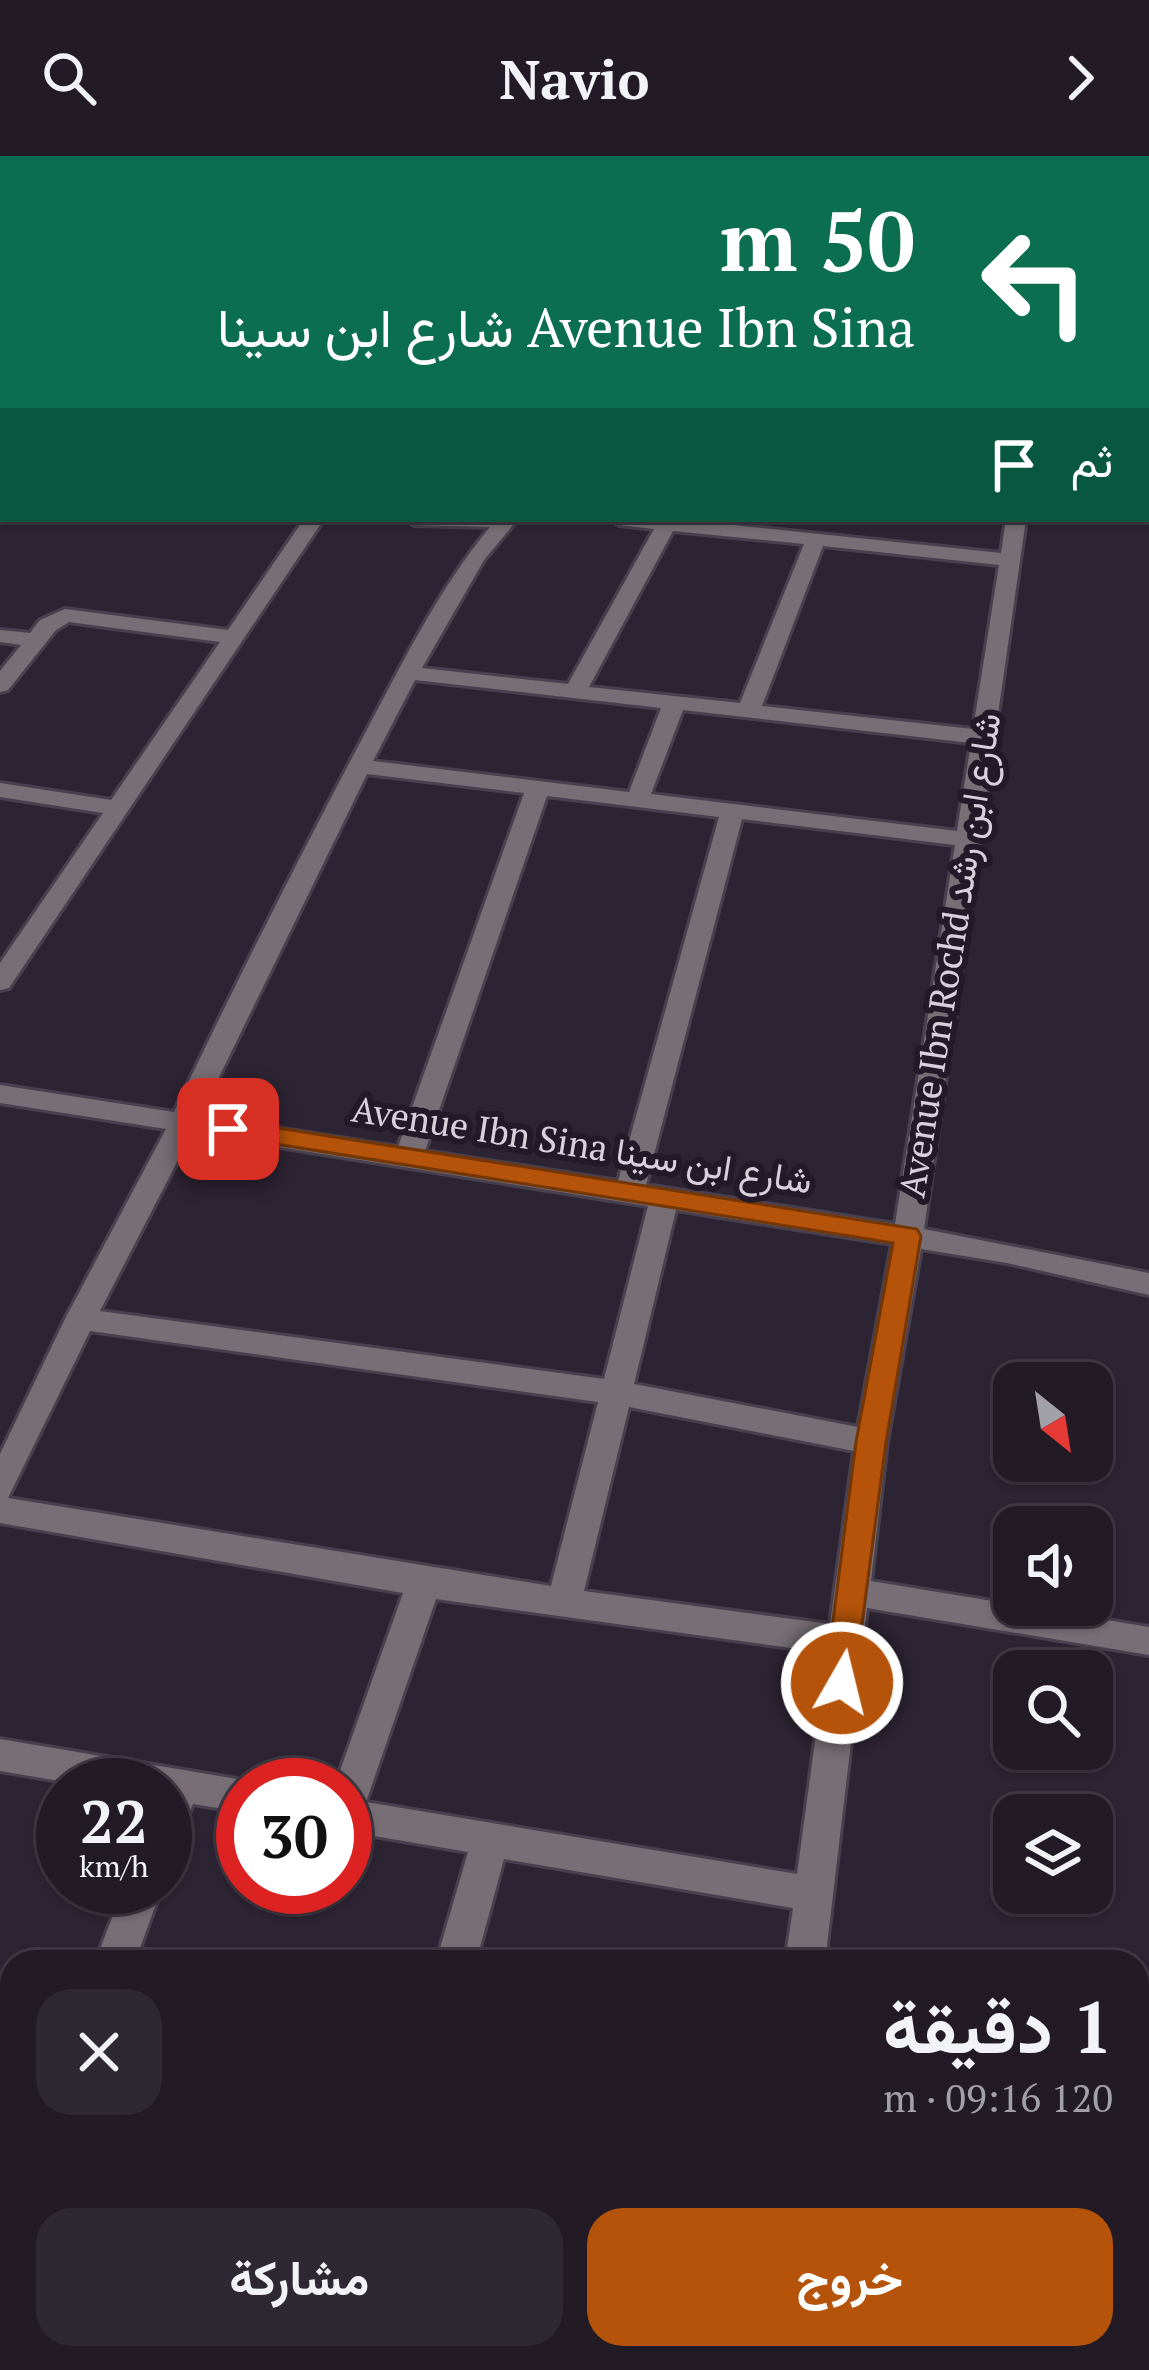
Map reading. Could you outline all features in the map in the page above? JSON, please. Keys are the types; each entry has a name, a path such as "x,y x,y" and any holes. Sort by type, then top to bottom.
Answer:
{"street":[{"path":"0,982 312,522"},
{"path":"0,1488 80,1319 148,1196 288,902 408,674 475,558 505,522"},
{"path":"656,522 1011,560"},
{"name":"Avenue Ibn Rochd شارع ابن رشد","path":"807,1950 871,1442 908,1236 1016,522"},
{"path":"576,691 668,523"},
{"path":"749,710 816,539"},
{"path":"0,685 57,619 74,614 234,637"},
{"path":"0,636 36,640"},
{"path":"408,674 981,737"},
{"path":"637,802 675,701"},
{"path":"363,767 968,839"},
{"path":"0,790 117,808"},
{"path":"409,1155 537,791"},
{"path":"630,1190 732,813"},
{"name":"Avenue Ibn Sina شارع ابن سينا","path":"0,1094 630,1190 1086,1267 1149,1284"},
{"path":"566,1599 665,1196"},
{"path":"80,1319 620,1393 871,1442"},
{"path":"0,1510 424,1583 847,1641"},
{"path":"364,1758 424,1583"},
{"path":"854,1592 1149,1640"},
{"path":"0,1755 36,1761"},
{"path":"372,1817 814,1894"},
{"path":"459,1950 491,1839"},
{"path":"119,1950 133,1914"}],"route":[{"path":"228,1129 908,1236 871,1442 842,1683"}]}
